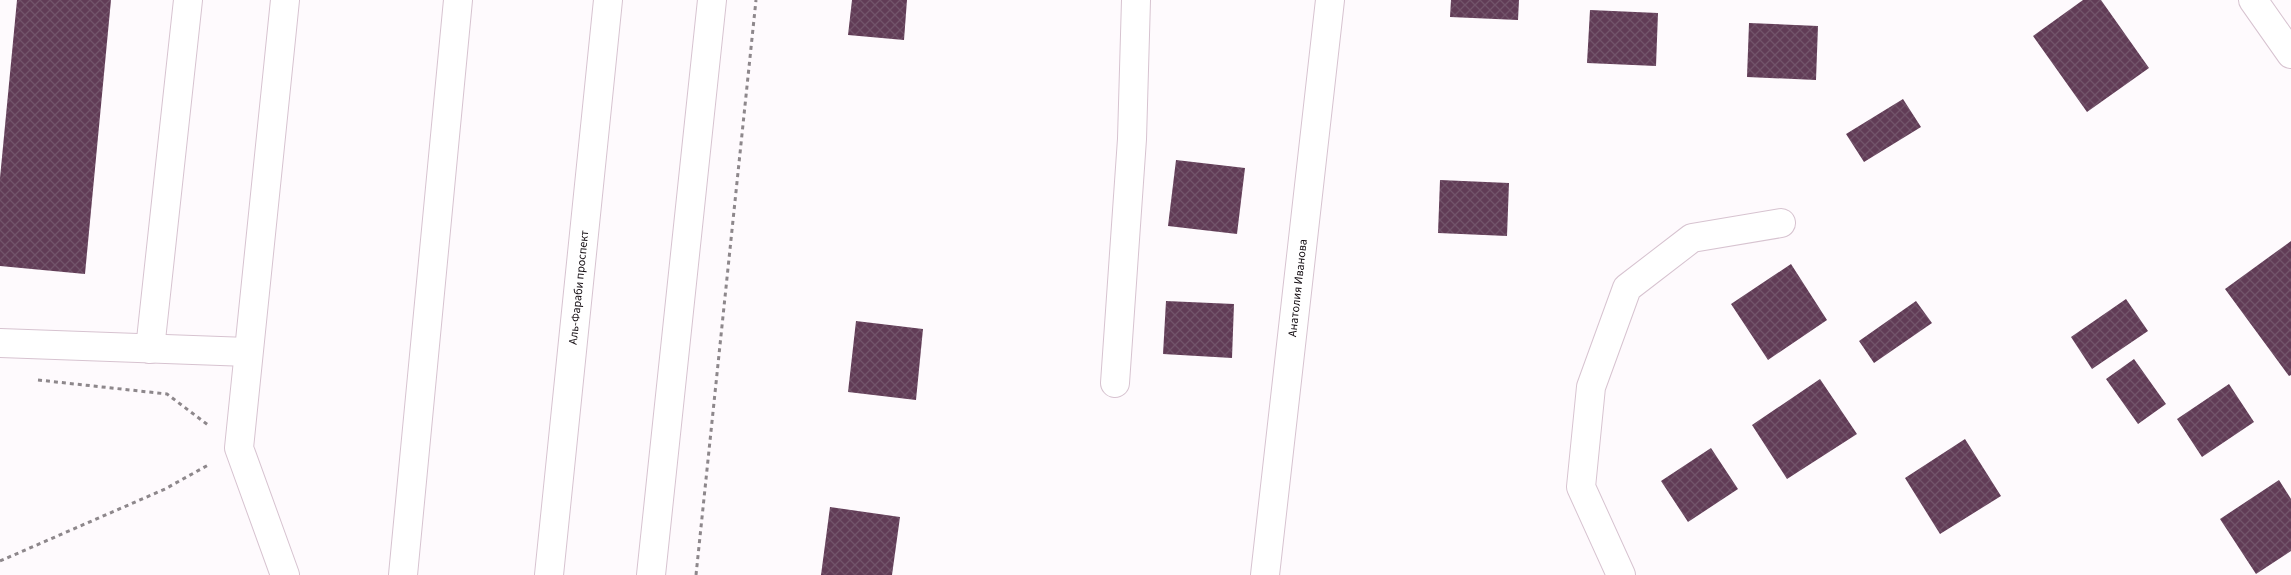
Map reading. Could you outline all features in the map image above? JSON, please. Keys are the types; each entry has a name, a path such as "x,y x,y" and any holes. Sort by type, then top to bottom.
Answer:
{"street":[{"path":"150,349 188,0"},
{"path":"284,575 239,448 286,0"},
{"path":"403,575 458,0"},
{"name":"Аль-Фараби проспект","path":"549,575 608,0"},
{"path":"650,575 712,0"},
{"path":"1115,383 1132,138 1136,0"},
{"name":"Анатолия Иванова","path":"1265,575 1330,0"},
{"path":"2253,0 2291,54"},
{"path":"1621,575 1581,487 1591,387 1627,288 1692,238 1781,223"},
{"path":"0,343 248,352"}],"path":[{"path":"696,575 756,0"},
{"path":"0,561 165,489 239,448 167,394 36,380"}],"building":[{"path":"17,0 111,0 85,274 0,266 0,178"},
{"path":"852,0 907,0 904,40 848,35"},
{"path":"1451,0 1519,0 1518,20 1450,17"},
{"path":"2083,0 2101,0 2149,68 2087,112 2033,36"},
{"path":"1590,10 1658,13 1656,66 1587,63"},
{"path":"1749,23 1818,26 1816,80 1747,77"},
{"path":"1903,99 1921,127 1864,162 1846,134"},
{"path":"1176,160 1245,168 1237,234 1168,226"},
{"path":"1440,180 1509,183 1507,236 1438,233"},
{"path":"2291,241 2291,375 2289,376 2225,289"},
{"path":"1791,264 1827,320 1768,360 1731,304"},
{"path":"2126,299 2148,331 2092,369 2071,337"},
{"path":"1166,301 1234,304 1232,358 1163,354"},
{"path":"1916,301 1932,323 1874,363 1859,341"},
{"path":"856,321 923,329 916,400 848,392"},
{"path":"2134,359 2166,404 2138,424 2106,379"},
{"path":"1820,379 1857,434 1787,479 1752,425"},
{"path":"2229,384 2254,422 2202,457 2177,419"},
{"path":"1965,439 2001,496 1940,534 1905,478"},
{"path":"1711,448 1738,489 1688,522 1661,481"},
{"path":"2279,480 2291,499 2291,551 2256,574 2220,519"},
{"path":"830,507 900,517 892,575 821,575"}]}
